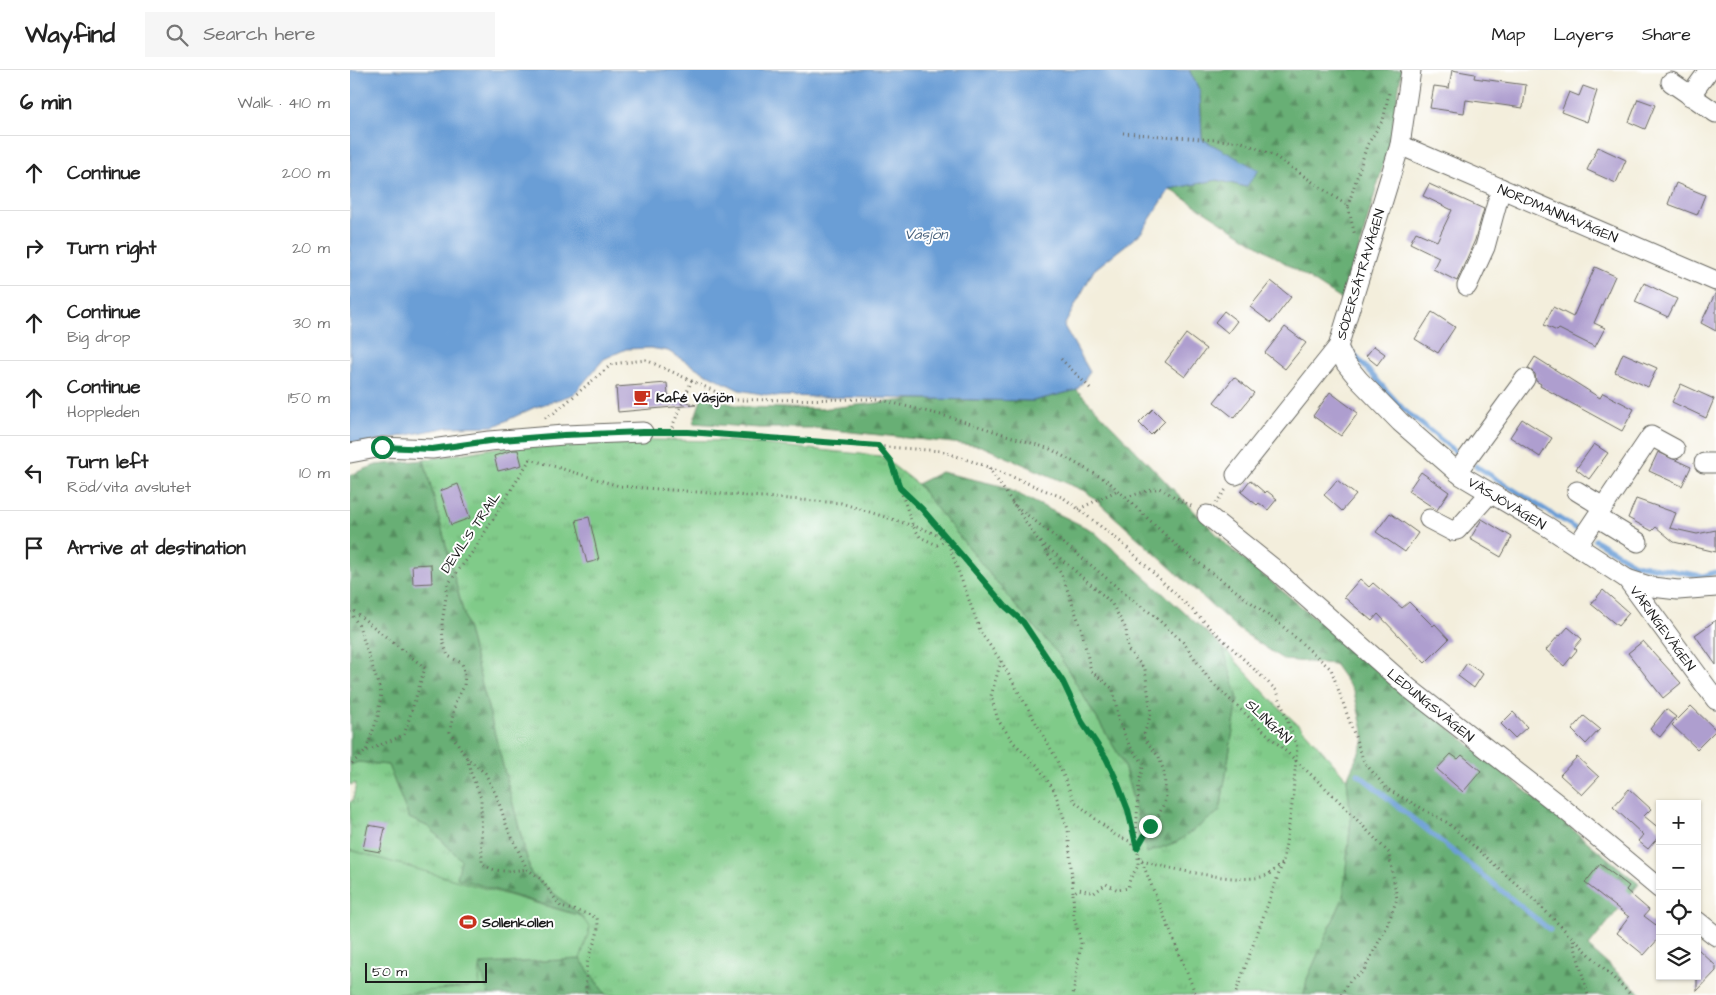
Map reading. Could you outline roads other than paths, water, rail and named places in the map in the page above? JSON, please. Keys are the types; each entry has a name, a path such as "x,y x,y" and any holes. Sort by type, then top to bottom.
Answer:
{"street":[{"name":"SÖDERSÄTRAVÄGEN","path":"1236,475 1338,347 1400,145 1411,70"},
{"path":"1690,96 1709,70"},
{"path":"1671,82 1716,114"},
{"name":"NORDMANNAVÄGEN","path":"1400,145 1716,281"},
{"path":"1467,286 1485,247 1501,188"},
{"name":"VÄSJÖVÄGEN","path":"1338,347 1346,364 1359,380 1400,422 1457,472 1490,493 1627,579 1652,587 1678,590 1716,587"},
{"path":"1457,472 1525,379"},
{"path":"350,454 382,447 432,449 489,441 564,435 643,432"},
{"path":"1577,546 1650,436 1675,449"},
{"path":"1576,491 1638,542"},
{"path":"1429,519 1452,531 1457,530 1490,493"},
{"name":"LEDUNGSVÄGEN","path":"1207,515 1273,568 1410,689 1559,805 1656,886"},
{"name":"VÄRINGEVÄGEN","path":"1627,579 1716,700"},
{"path":"1701,923 1716,936"}],"water":[{"name":"Väsjön","path":"350,70 1189,70 1200,91 1202,139 1259,170 1246,187 1217,180 1170,189 1141,233 1094,270 1064,326 1090,372 1077,390 1033,401 773,396 739,390 703,372 668,351 650,348 626,349 604,359 574,394 533,408 495,426 449,427 350,446"}],"waterway":[{"path":"1350,350 1404,410 1460,455"},
{"path":"1476,466 1578,530"},
{"path":"1595,540 1635,564 1703,576 1716,572"},
{"path":"1358,774 1550,930"}],"place":[{"name":"Kafé Väsjön","path":"642,397"},
{"name":"Sollenkollen","path":"468,922"}]}
